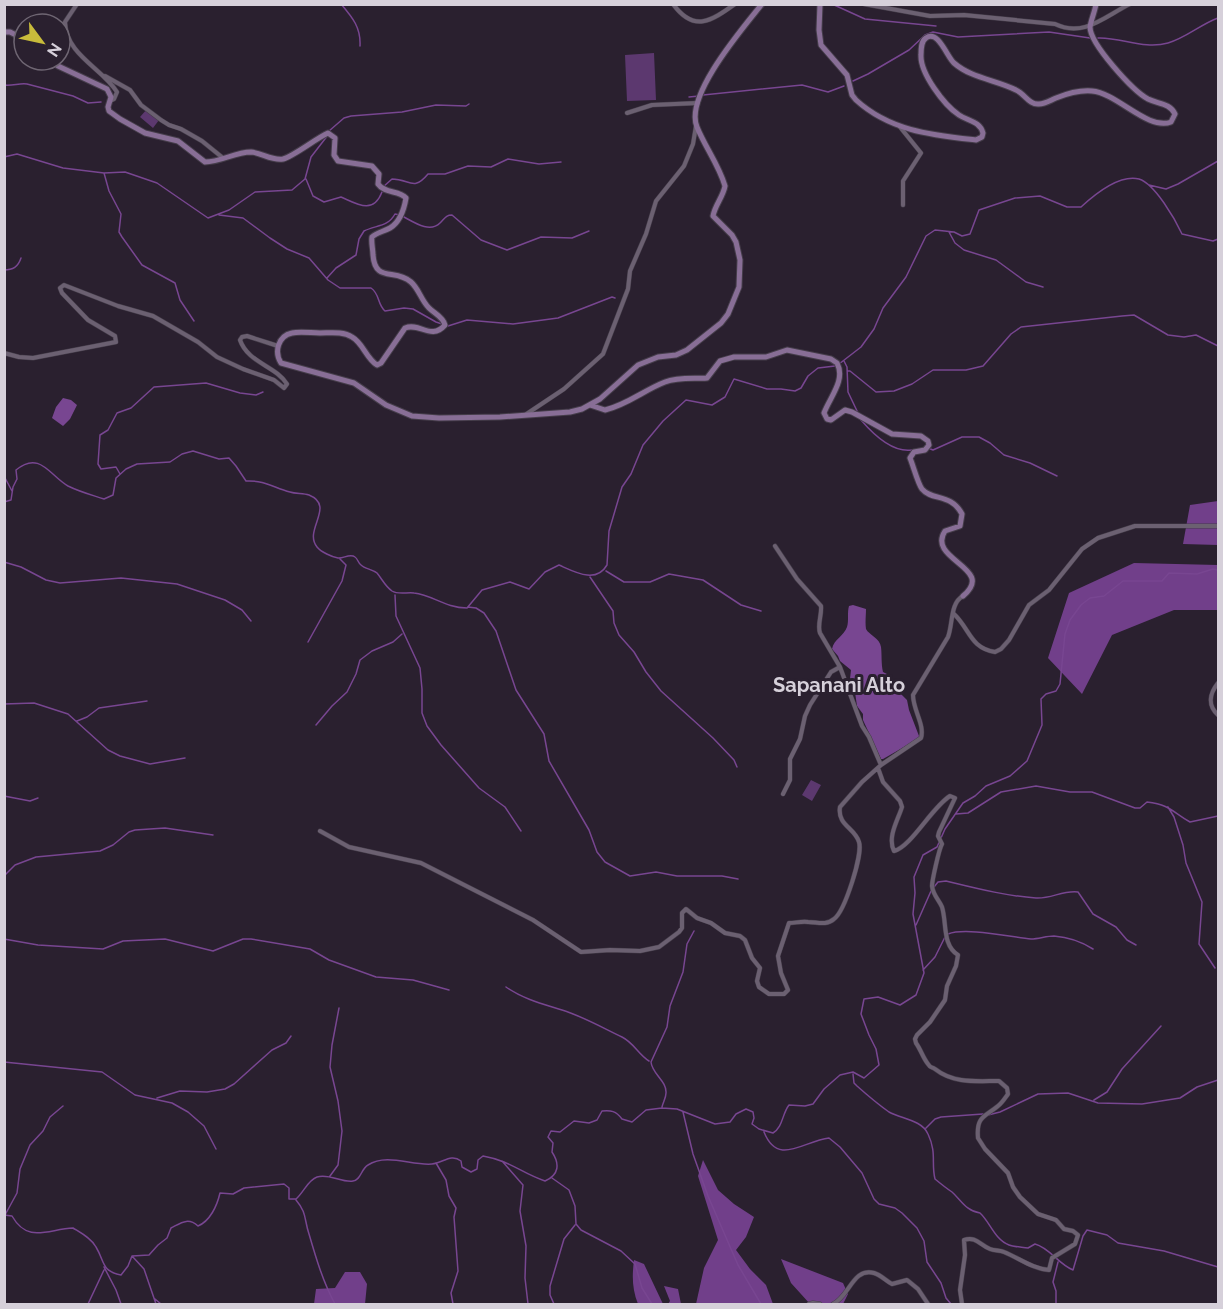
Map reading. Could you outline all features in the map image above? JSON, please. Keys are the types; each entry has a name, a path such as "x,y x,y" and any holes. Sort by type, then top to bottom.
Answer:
{"street":[{"path":"77,4 65,22 76,51 105,76 130,90 141,105 161,120 202,141 223,158"},
{"path":"673,4 684,17 701,22 717,18 735,4"},
{"path":"525,415 564,389 603,354 656,201 684,166 693,144 696,126 695,111 698,103 718,60 762,4"},
{"path":"820,4 821,45 847,75 852,95 889,122 913,132 976,140 982,137 981,127 958,115 945,102 926,75 920,59 921,46 929,36 934,36 939,40 948,57 960,67 1018,91 1036,104 1092,91 1110,97 1152,121 1166,124 1171,122 1175,114 1173,110 1168,105 1149,100 1135,89 1102,50 1090,26 1096,4"},
{"path":"864,4 930,16 964,15 1055,24 1064,29 1083,29 1130,4"},
{"path":"71,72 107,89 110,92 109,111 120,119 145,133 178,141 205,162 237,153 253,152 276,159 285,159 328,133 335,138 334,155 339,161 372,166 379,174 378,184 381,188 403,195 406,198 401,215 393,226 372,237 375,268 410,281 417,289 422,301 444,321 445,325 435,332 427,332 415,326 405,328 381,363 376,365 353,337 342,333 292,333 281,339 278,346 278,358 281,363 354,383 402,413 439,418 570,412 591,405 638,365 687,350 721,323 728,314 739,287 740,260 736,242 727,228 714,216 724,186 696,126"},
{"path":"105,76 117,92 114,99 110,101"},
{"path":"627,113 652,105 698,103"},
{"path":"899,126 921,153 903,181 903,204"},
{"path":"4,353 33,358 116,342 115,336 88,320 62,293 60,288 64,285 118,306 153,316 194,339 217,357 274,380 284,388 287,386 286,381 257,361 240,340 247,336 278,346"},
{"path":"320,831 349,847 421,863 533,920 581,952 640,951 659,947 682,928 682,913 687,909 697,918 711,923 725,933 738,934 745,940 752,958 760,968 757,981 759,987 776,996 788,990 781,973 778,956 789,923 828,923 840,912 845,903 861,850 857,837 841,818 840,807 879,766 921,738 923,731 914,706 913,695 929,672 948,637 954,604 969,590 971,582 971,572 948,554 943,547 942,540 945,531 960,526 962,514 952,501 927,493 922,489 910,458 914,452 926,450 929,445 928,441 921,436 892,434 845,410 831,420 827,419 824,413 836,389 840,373 837,363 831,358 787,350 766,357 749,355 728,358 720,361 707,378 665,382 629,401 604,410 591,405"},
{"path":"954,614 963,623 972,641 984,649 995,652 1009,640 1029,605 1049,591 1082,549 1098,538 1135,526 1218,526"},
{"path":"776,546 796,579 821,606 819,628 840,667 862,726 869,737 883,782 900,801 902,807 896,820 891,844 894,851 905,845 945,799 950,796 955,798 939,832 938,836 942,844 932,883 936,898 941,904 950,948 958,955 947,986 945,1000 930,1022 917,1035 916,1043 929,1065 945,1076 975,1083 999,1081 1003,1084 1008,1094 998,1107 986,1113 980,1122 978,1138 985,1149 1008,1173 1020,1197 1038,1214 1056,1220 1064,1229 1073,1230 1078,1235 1075,1244 1052,1258 1049,1269 1019,1260 1001,1250 990,1249 978,1240 964,1240 965,1255 960,1290 962,1305"},
{"path":"783,794 790,780 790,759 797,746 810,705 831,672 840,667"},
{"path":"1218,683 1213,690 1211,702 1218,715"},
{"path":"833,1305 844,1297 851,1283 863,1273 873,1273 892,1284 907,1280 918,1289 928,1305"},
{"path":"809,1305 813,1303 820,1305"}],"shaded area":[{"path":"654,53 656,100 627,101 625,55"},
{"path":"147,109 159,120 153,128 140,117"},
{"path":"63,398 77,405 70,419 63,426 52,418"},
{"path":"1218,501 1218,545 1183,544 1190,505"},
{"path":"1134,563 1218,565 1218,610 1174,610 1112,635 1082,694 1048,658 1069,593"},
{"path":"849,606 866,609 866,629 880,644 883,672 889,675 898,691 907,700 919,736 918,739 883,759 863,720 863,714 857,706 855,692 849,688 851,670 840,661 832,649 846,630"},
{"path":"811,780 821,785 812,801 802,795"},
{"path":"703,1160 718,1190 754,1217 746,1237 736,1250 766,1285 773,1304 696,1304 704,1268 718,1240 698,1176"},
{"path":"781,1259 843,1283 848,1294 843,1304 810,1304 791,1283"},
{"path":"634,1260 644,1264 663,1304 638,1304 633,1282"},
{"path":"345,1272 360,1272 367,1284 365,1304 314,1304 316,1289 335,1288"},
{"path":"664,1286 678,1289 681,1304 668,1304 670,1301"}],"waterway":[{"path":"341,4 355,24 360,46"},
{"path":"832,4 865,19 936,26"},
{"path":"1098,38 1159,45 1175,41 1218,18"},
{"path":"853,81 909,50 925,35 933,32 958,37 1049,32 1090,38"},
{"path":"4,85 27,84 73,96 88,103 101,102"},
{"path":"703,95 802,85 828,92 844,86"},
{"path":"689,97 699,96"},
{"path":"329,131 344,118 351,116 402,112 436,105 466,106 469,104"},
{"path":"4,157 17,154 63,168 104,173 125,172 157,183 208,218 229,210 255,192 292,190 305,179 311,157 328,135"},
{"path":"383,187 392,179 415,183 428,174 445,174 468,166 491,167 508,159 539,164 561,162"},
{"path":"1149,185 1166,189 1218,161"},
{"path":"104,173 109,191 121,214 119,232 122,237 142,265 175,283 180,300 194,321"},
{"path":"839,364 861,347 874,329 883,308 906,277 926,236 935,230 954,232 962,236 970,234 979,210 1015,198 1040,196 1067,207 1081,207 1115,182 1131,178 1139,179 1158,195 1170,211 1182,234 1213,241 1218,239"},
{"path":"306,179 313,196 324,202 341,197 359,205 369,206 378,199 382,192"},
{"path":"327,278 336,268 356,255 359,239 364,231 385,224 395,214 400,215"},
{"path":"219,215 243,218 287,249 309,258 328,280 340,288 371,288 385,311 413,309 448,326 467,320 513,324 558,318 612,297 615,298"},
{"path":"404,217 422,226 432,227 452,215 481,240 507,250 541,237 572,238 589,231"},
{"path":"949,232 955,243 964,250 996,260 1026,282 1043,287"},
{"path":"4,270 15,267 21,258"},
{"path":"848,371 876,392 894,391 912,384 933,370 966,370 983,366 1011,334 1021,327 1134,315 1168,335 1184,337 1196,335 1218,346"},
{"path":"844,361 847,367 848,392 858,413"},
{"path":"4,502 11,500 17,479 16,470 32,463 44,467 68,486 104,499 113,495 116,478 126,469 137,464 170,462 182,454 193,451 219,459 229,458 246,481 264,483 292,493 309,495 317,500 320,512 314,540 317,547 324,552 338,558 355,557 360,564 377,573 387,587 394,592 421,594 452,606 467,608 482,590 510,582 529,589 545,572 559,565 585,575 602,571 607,565 609,531 622,487 631,474 643,445 663,421 686,400 712,405 725,397 734,379 767,389 795,391 801,388 808,376 818,368 835,366"},
{"path":"120,474 116,467 101,469 98,464 100,435 108,430 117,413 131,408 154,387 206,383 240,393 256,395 263,392"},
{"path":"861,420 890,446 912,450"},
{"path":"928,448 933,450 962,437 979,437 1004,455 1030,463 1057,476"},
{"path":"4,476 12,491"},
{"path":"308,642 342,581 346,565 340,559"},
{"path":"4,562 21,567 46,580 60,583 121,578 177,584 225,600 242,610 251,621"},
{"path":"4,1215 12,1216 18,1225 32,1232 73,1228 94,1244 104,1265 110,1271 121,1275 132,1256 149,1255 167,1238 171,1228 188,1221 198,1226 206,1221 215,1208 220,1193 233,1194 244,1188 284,1184 289,1188 289,1199 296,1199 317,1177 326,1176 353,1181 358,1179 368,1165 383,1160 432,1164 454,1158 461,1161 462,1167 471,1172 477,1169 478,1160 483,1156 509,1164 545,1181 550,1179 557,1169 552,1152 553,1143 548,1137 551,1131 560,1132 574,1121 589,1123 597,1120 602,1111 613,1112 622,1119 632,1122 646,1110 677,1109 715,1124 730,1122 736,1114 746,1109 753,1112 752,1124 759,1129 773,1133 779,1127 789,1105 813,1104 824,1089 840,1075 853,1072 864,1078 879,1065 876,1049 861,1014 864,999 878,997 900,1005 916,995 924,973 913,914 914,877 923,855 937,847 945,829 963,803 986,786 1010,776 1027,761 1042,725 1041,699 1046,694 1056,691 1060,684 1065,634 1070,620 1081,605 1090,598 1104,596 1123,581 1162,581 1169,573 1197,574 1213,569 1218,570"},
{"path":"606,571 624,582 650,582 669,574 703,580 741,605 761,611"},
{"path":"590,577 613,611 614,623 619,635 634,652 646,672 661,691 713,738 734,760 737,767"},
{"path":"395,595 396,616 420,668 422,713 427,726 479,788 505,807 521,831"},
{"path":"468,607 476,608 484,613 496,631 516,690 544,734 549,761 589,830 597,852 605,862 630,876 656,872 677,876 722,876 738,879"},
{"path":"316,725 347,692 360,660 372,651 393,642 402,634"},
{"path":"77,721 99,708 147,701"},
{"path":"4,704 34,703 68,714 108,750 120,756 150,764 185,758"},
{"path":"956,814 968,813 1001,792 1036,786 1070,792 1092,792 1135,808 1140,808 1147,802 1155,803 1190,822 1218,816"},
{"path":"4,796 30,801 38,798"},
{"path":"1168,807 1174,817 1186,863 1202,902 1199,944 1215,968"},
{"path":"4,876 15,865 36,857 100,851 135,830 165,828 213,835"},
{"path":"934,887 938,882 946,881 1002,894 1036,898 1078,892 1093,914 1116,927 1127,940 1136,945"},
{"path":"916,925 931,891"},
{"path":"662,1107 666,1089 651,1062 667,1027 670,1006 683,972 687,944 694,931"},
{"path":"948,934 977,932 1031,939 1064,937 1093,949"},
{"path":"923,970 935,957 945,937"},
{"path":"4,939 38,945 103,949 123,941 165,939 213,951 243,939 251,939 310,949 329,960 376,977 413,980 449,990"},
{"path":"506,987 526,998 577,1015 622,1037 649,1061"},
{"path":"330,1176 338,1165 342,1131 330,1067 339,1008"},
{"path":"1094,1100 1107,1092 1122,1069 1161,1026"},
{"path":"157,1098 180,1091 207,1092 225,1089 234,1084 272,1050 286,1043 291,1036"},
{"path":"4,1062 102,1072 135,1095 172,1103 188,1112 204,1126 216,1149"},
{"path":"853,1074 854,1083 881,1106 925,1129 932,1147 935,1179 967,1208 980,1213 1004,1243 1028,1248 1035,1244 1050,1252 1073,1270 1087,1230 1107,1235 1118,1243 1164,1251 1218,1267"},
{"path":"988,1115 1000,1112 1038,1094 1068,1093 1098,1103 1142,1104 1180,1098 1197,1087 1218,1080"},
{"path":"5,1215 17,1193 20,1169 30,1145 43,1131 50,1117 63,1106"},
{"path":"683,1112 693,1154 708,1196 738,1265 761,1304"},
{"path":"926,1128 935,1119 941,1117 983,1114"},
{"path":"764,1132 776,1148 784,1150 829,1138 840,1147 862,1173 874,1199 879,1204 895,1208 917,1228 924,1241 927,1262 951,1304"},
{"path":"502,1161 523,1185 520,1211 526,1246 525,1278 528,1304"},
{"path":"436,1163 446,1180 449,1196 456,1208 454,1217 458,1271 451,1293 453,1304"},
{"path":"552,1178 569,1190 575,1206 576,1224 581,1230 621,1251 635,1264 642,1288 652,1304"},
{"path":"296,1200 304,1213 320,1270 335,1304"},
{"path":"554,1304 550,1295 550,1286 564,1239 575,1225"},
{"path":"132,1256 144,1269 156,1304"},
{"path":"1056,1304 1053,1282 1058,1262"},
{"path":"104,1267 121,1304"},
{"path":"88,1304 104,1270"},
{"path":"155,1299 161,1304"}],"district":[{"name":"Sapanani Alto","path":"839,685"}]}
